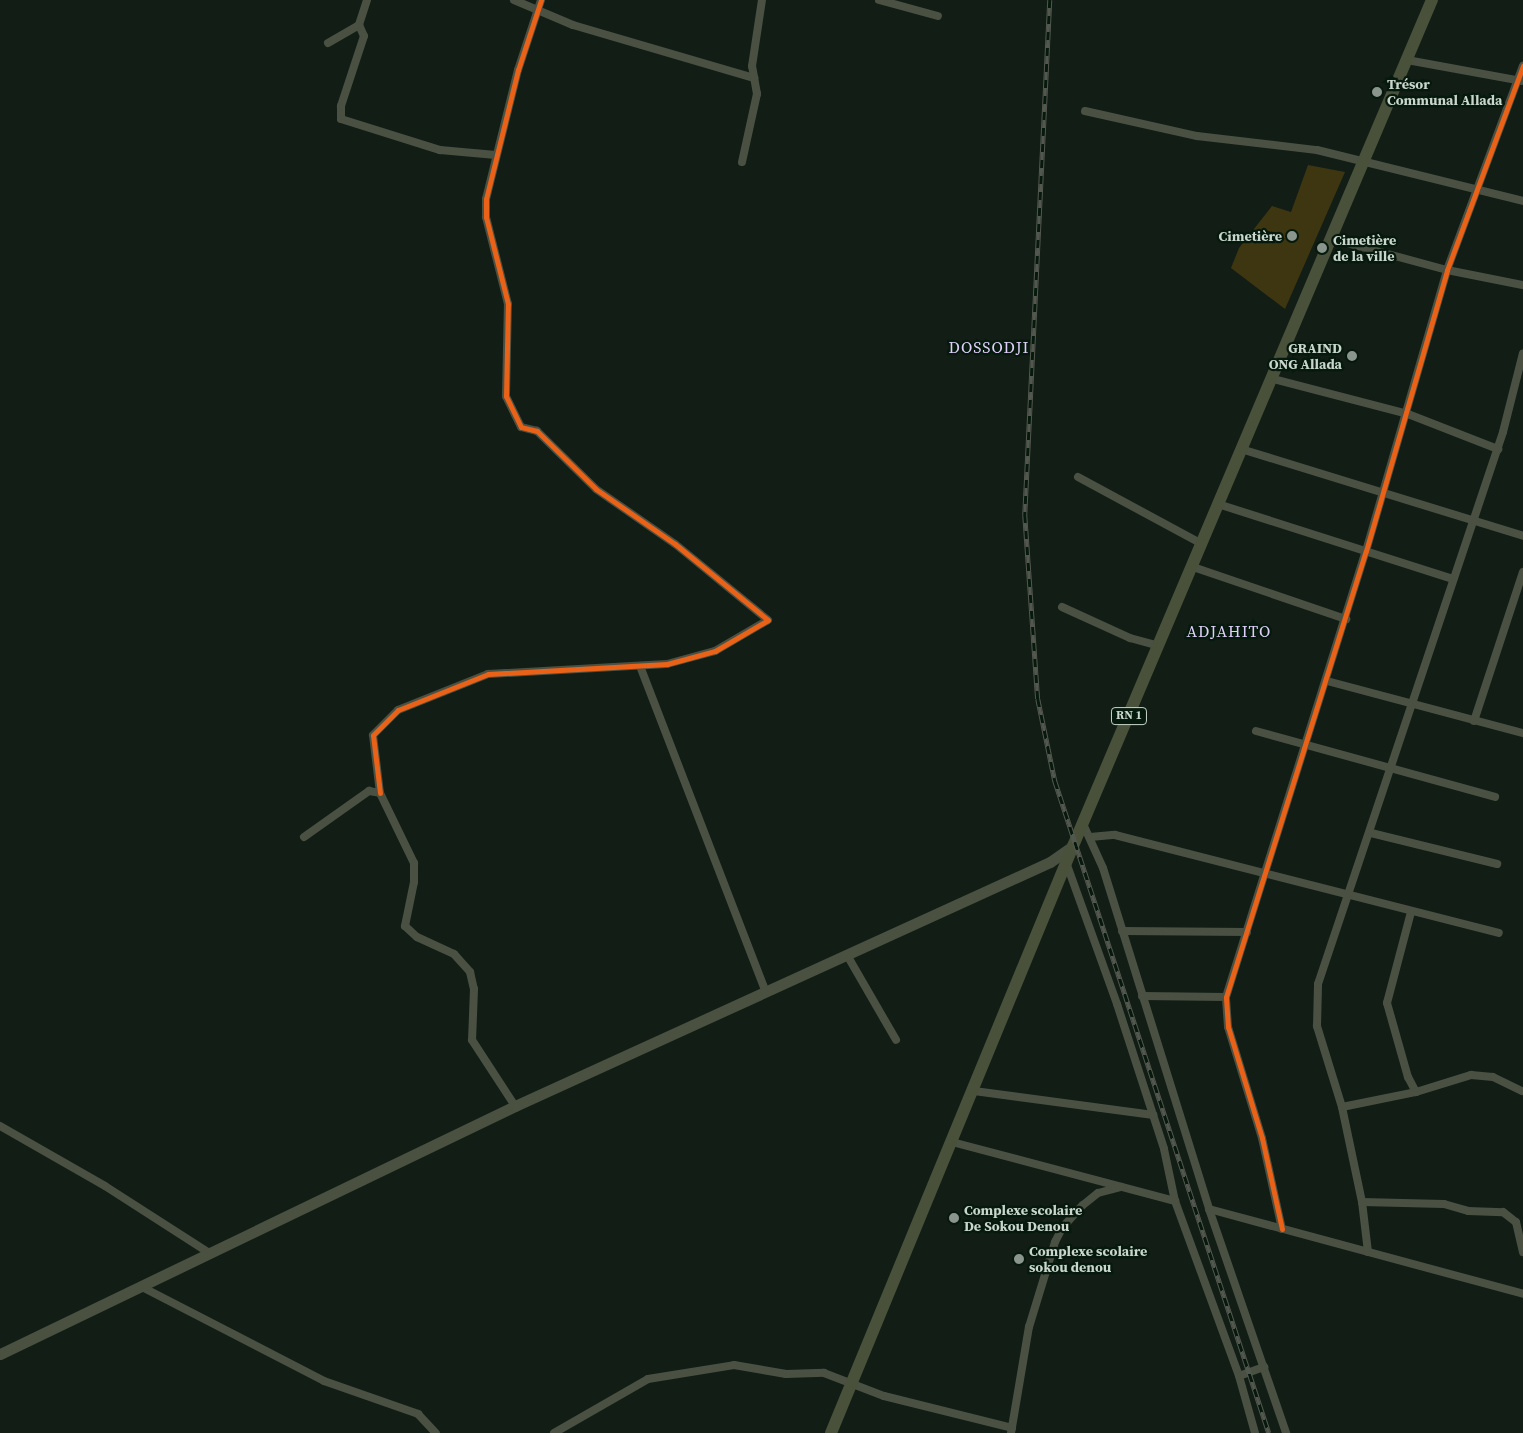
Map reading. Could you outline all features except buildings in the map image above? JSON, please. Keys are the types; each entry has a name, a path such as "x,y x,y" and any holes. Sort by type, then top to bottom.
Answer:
{"main road":[{"name":"RN 1","path":"831,1433 850,1382 1065,871 1082,824 1193,567 1270,378 1332,239 1362,163 1432,0"}],"street":[{"path":"328,43 359,25 367,0"},
{"path":"514,0 582,28 754,78"},
{"path":"515,1106 472,1040 474,989 470,972 454,954 417,936 405,926 414,882 414,863 380,793 373,735 398,710 488,674 667,664 715,651 768,620 675,544 596,489 537,431 521,427 514,416 506,396 508,304 486,217 486,199 535,10 541,0"},
{"path":"742,162 757,94 754,78 762,0"},
{"path":"879,0 938,16"},
{"path":"359,25 364,36 341,106 341,118 440,150 496,155"},
{"path":"1407,60 1520,81"},
{"path":"1282,1229 1262,1138 1228,1027 1226,996 1267,875 1346,619 1408,414 1447,270 1475,191 1520,81 1523,66"},
{"path":"1085,111 1198,136 1317,150 1475,191 1523,201"},
{"path":"1332,239 1447,270 1523,285"},
{"path":"1368,1252 1362,1202 1342,1107 1315,1014 1318,984 1371,833 1410,706 1498,448 1523,353"},
{"path":"1270,378 1408,414 1498,448"},
{"path":"1241,449 1384,491 1523,536"},
{"path":"1078,477 1202,544"},
{"path":"1218,504 1453,580"},
{"path":"1193,567 1346,619"},
{"path":"1474,721 1523,572"},
{"path":"1062,607 1130,638 1159,646"},
{"path":"640,666 766,992"},
{"path":"1327,681 1410,706 1523,733"},
{"path":"1256,731 1495,797"},
{"path":"304,837 369,791 380,793"},
{"path":"1082,824 1090,837 1122,931 1209,1209 1286,1433"},
{"path":"1371,833 1497,864"},
{"path":"1090,837 1115,835 1500,934"},
{"path":"0,1354 515,1106 1050,862 1073,846"},
{"path":"1050,862 1065,871 1153,1115 1164,1149 1175,1201 1239,1376 1255,1433"},
{"path":"1412,912 1387,1003 1408,1077 1416,1092"},
{"path":"1122,931 1247,932"},
{"path":"847,955 896,1040"},
{"path":"1142,996 1226,996"},
{"path":"1342,1107 1416,1092 1484,1074 1522,1091"},
{"path":"974,1091 1153,1115"},
{"path":"0,1126 105,1186 211,1254"},
{"path":"952,1142 1175,1201"},
{"path":"554,1433 640,1383 704,1368 734,1365 786,1374 824,1373 884,1396 1012,1430 1029,1327 1055,1242 1062,1228 1098,1193 1121,1187"},
{"path":"1362,1202 1444,1204 1468,1211 1503,1212 1516,1222 1523,1252"},
{"path":"1209,1209 1523,1294"},
{"path":"142,1287 324,1381 418,1414 436,1433"},
{"path":"1239,1376 1264,1367"}],"shaded area":[{"path":"1308,165 1345,172 1285,309 1231,268 1239,248 1272,206 1291,212"}],"railway":[{"path":"1050,0 1025,515 1038,699 1055,781 1269,1433"}],"cycle path":[{"path":"380,793 373,735 398,710 488,674 667,664 715,651 768,620 675,544 596,489 537,431 521,427 506,396 508,304 486,217 486,199 518,70 541,0"},
{"path":"1282,1229 1262,1138 1228,1027 1226,997 1366,551 1447,270 1523,66"}],"place":[{"name":"Trésor Communal Allada","path":"1377,92"},
{"name":"Cimetière","path":"1292,236"},
{"name":"Cimetière de la ville","path":"1322,248"},
{"name":"GRAIND ONG Allada","path":"1352,356"},
{"name":"Complexe scolaire De Sokou Denou","path":"954,1218"},
{"name":"Complexe scolaire sokou denou","path":"1019,1259"}],"district":[{"name":"DOSSODJI","path":"989,347"},
{"name":"ADJAHITO","path":"1229,631"}]}
